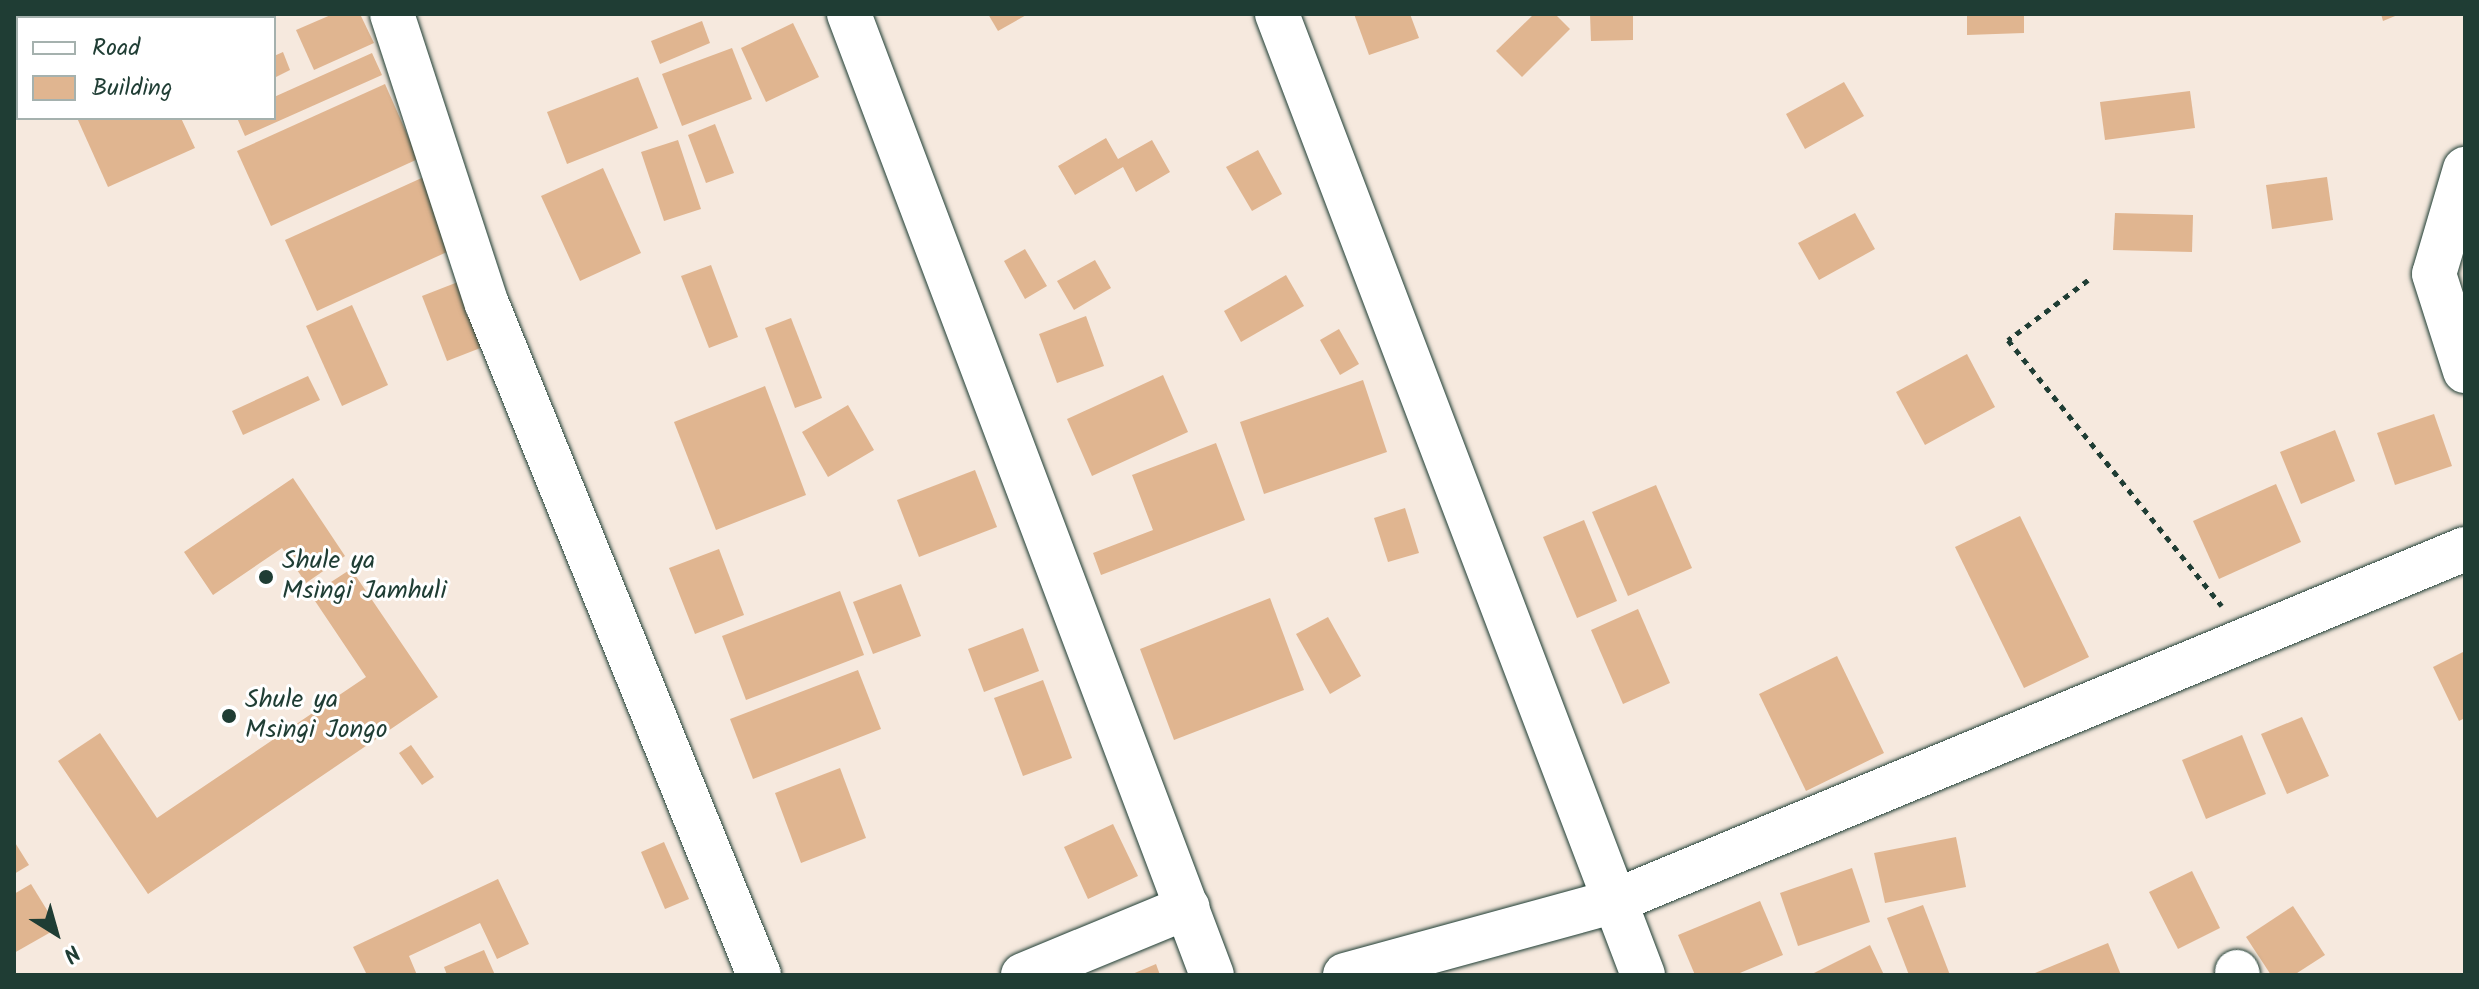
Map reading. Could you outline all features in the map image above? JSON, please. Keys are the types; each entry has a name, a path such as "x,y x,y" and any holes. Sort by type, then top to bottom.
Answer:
{"street":[{"path":"392,14 487,304 759,975"},
{"path":"849,14 1212,975"},
{"path":"1277,14 1643,975"},
{"path":"2465,169 2434,274 2465,371"},
{"path":"1345,975 1615,901 2465,549"},
{"path":"1023,975 1188,907"}],"path":[{"path":"2088,280 2008,340 2248,638"}],"building":[{"path":"14,14 62,16 16,16 16,34"},
{"path":"333,14 360,14 374,43 314,70 296,30"},
{"path":"988,14 1028,14 998,31"},
{"path":"1354,14 1410,14 1419,38 1369,55"},
{"path":"1534,14 1555,14 1570,29 1522,77 1496,51"},
{"path":"1590,14 1633,14 1633,40 1591,41"},
{"path":"1967,14 2024,14 2024,33 1967,35"},
{"path":"2381,14 2400,14 2383,21"},
{"path":"702,21 710,43 660,64 651,41"},
{"path":"793,23 819,77 766,102 741,48"},
{"path":"732,48 752,99 682,126 662,74"},
{"path":"283,52 290,70 276,77 276,55"},
{"path":"372,53 382,75 245,136 238,120 276,120 276,96"},
{"path":"638,77 658,128 567,164 547,112"},
{"path":"1844,82 1864,116 1805,149 1786,114"},
{"path":"385,84 418,159 271,226 237,151"},
{"path":"2190,91 2195,128 2105,140 2100,102"},
{"path":"78,120 182,120 195,148 108,187"},
{"path":"715,124 734,173 706,183 688,135"},
{"path":"1106,138 1118,159 1152,140 1170,172 1136,192 1123,167 1075,195 1058,166"},
{"path":"678,140 701,209 664,221 641,152"},
{"path":"1258,150 1282,194 1252,211 1226,167"},
{"path":"603,168 641,253 580,281 541,196"},
{"path":"426,176 458,247 317,311 285,240"},
{"path":"2327,177 2333,220 2272,229 2266,185"},
{"path":"1855,213 1875,249 1819,280 1798,243"},
{"path":"2115,213 2193,215 2192,252 2113,250"},
{"path":"1025,249 1047,286 1025,299 1004,261"},
{"path":"1095,260 1111,288 1074,310 1057,281"},
{"path":"711,265 738,337 709,348 681,276"},
{"path":"1286,275 1304,306 1241,342 1224,311"},
{"path":"458,282 483,347 447,361 422,296"},
{"path":"352,305 388,385 342,406 306,326"},
{"path":"1086,316 1104,366 1057,383 1039,334"},
{"path":"791,318 822,398 795,408 765,328"},
{"path":"1339,329 1359,364 1340,375 1320,340"},
{"path":"1967,354 1995,407 1925,445 1896,392"},
{"path":"1163,375 1188,432 1092,476 1067,419"},
{"path":"308,376 320,400 243,435 232,411"},
{"path":"1363,380 1387,452 1264,494 1240,422"},
{"path":"765,386 806,495 716,530 674,422"},
{"path":"848,405 874,450 828,477 802,432"},
{"path":"2434,414 2452,466 2395,485 2377,433"},
{"path":"2335,430 2355,481 2301,504 2280,452"},
{"path":"1216,443 1245,520 1101,575 1093,553 1153,530 1132,475"},
{"path":"975,470 997,527 919,557 897,500"},
{"path":"293,478 345,556 306,583 282,548 213,595 184,552"},
{"path":"2276,484 2301,542 2219,579 2193,521"},
{"path":"1656,485 1692,568 1628,596 1592,512"},
{"path":"1405,508 1419,553 1388,562 1374,518"},
{"path":"2020,516 2089,657 2024,688 1955,547"},
{"path":"1584,520 1617,601 1577,618 1543,537"},
{"path":"719,549 744,615 695,634 669,568"},
{"path":"351,569 438,697 148,894 58,761 100,733 157,818 366,677 311,595"},
{"path":"901,584 921,636 873,654 853,602"},
{"path":"840,591 864,655 746,700 722,636"},
{"path":"1270,598 1304,690 1174,740 1140,649"},
{"path":"1638,609 1670,683 1623,704 1591,630"},
{"path":"1328,617 1361,676 1330,694 1296,634"},
{"path":"1023,628 1039,671 984,692 968,649"},
{"path":"2465,651 2465,718 2459,721 2433,667"},
{"path":"1837,656 1884,753 1806,791 1759,694"},
{"path":"858,670 881,729 753,779 730,719"},
{"path":"1043,680 1072,758 1023,776 994,698"},
{"path":"2302,717 2329,776 2287,794 2261,734"},
{"path":"2242,735 2266,794 2206,819 2182,760"},
{"path":"411,745 434,777 422,785 399,753"},
{"path":"840,768 866,838 801,863 775,793"},
{"path":"1113,824 1138,876 1088,899 1064,847"},
{"path":"1956,837 1966,887 1885,903 1874,853"},
{"path":"14,841 29,865 14,874"},
{"path":"664,842 689,899 665,909 641,852"},
{"path":"1852,868 1870,922 1798,946 1780,893"},
{"path":"2192,871 2220,928 2178,949 2149,892"},
{"path":"498,879 529,944 497,959 480,923 409,956 417,975 367,975 353,947"},
{"path":"31,884 58,928 14,953 14,894"},
{"path":"1760,901 1783,955 1735,975 1695,975 1678,935"},
{"path":"1923,905 1950,975 1909,975 1887,918"},
{"path":"2293,906 2325,955 2294,975 2271,975 2246,937"},
{"path":"2108,943 2121,975 2035,973"},
{"path":"1870,945 1884,975 1810,975"},
{"path":"484,950 495,975 447,975 444,967"},
{"path":"1156,964 1160,975 1130,975"}],"place":[{"name":"Shule ya Msingi Jamhuli","path":"266,577"},
{"name":"Shule ya Msingi Jongo","path":"229,716"}]}
